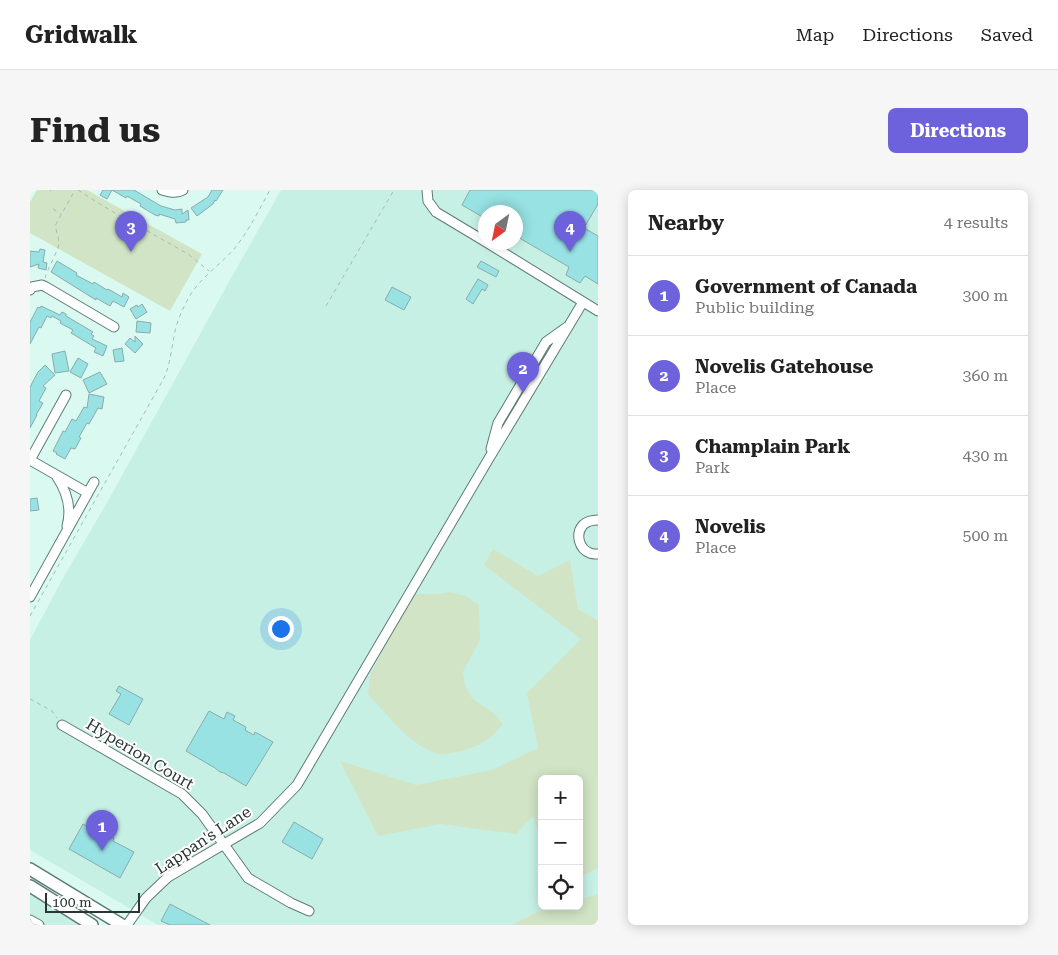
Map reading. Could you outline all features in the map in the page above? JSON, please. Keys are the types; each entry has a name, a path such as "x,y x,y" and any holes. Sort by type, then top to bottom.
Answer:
{"main road":[{"path":"30,869 122,925"},
{"path":"30,886 92,925"}],"street":[{"path":"162,190 171,193 182,191"},
{"path":"427,190 428,201 436,212 478,237"},
{"path":"499,250 598,311"},
{"path":"30,290 32,287 42,285 114,327"},
{"path":"488,460 583,302"},
{"path":"488,460 505,400 522,372 546,342 569,326"},
{"path":"66,395 30,460 88,493"},
{"name":"Lappan's Lane","path":"127,925 146,898 168,877 260,823 297,786 488,460"},
{"path":"55,475 62,485 69,507 64,536"},
{"path":"30,597 94,482"},
{"path":"598,520 591,520 583,525 578,534 582,548 590,553 598,554"},
{"name":"Hyperion Court","path":"62,725 182,794 202,814 248,878 309,911"},
{"path":"30,920 39,925"}],"path":[{"path":"42,285 59,244 55,229 77,190 188,254 210,272"},
{"path":"30,616 164,378 170,362 175,329 184,306 198,284 239,242 270,190"},
{"path":"326,306 394,190"},
{"path":"53,209 62,214"},
{"path":"30,699 52,711 62,725"}],"shaded area":[{"path":"37,190 87,190 202,254 170,311 30,233 30,202"},
{"path":"281,190 598,190 598,925 158,925 30,850 30,640 63,578"},
{"path":"493,549 538,576 570,560 578,609 598,621 598,868 583,876 583,775 538,775 538,830 533,816 516,834 441,824 378,836 340,761 416,785 492,770 538,748 527,693 581,639 484,565"},
{"path":"449,592 466,596 479,605 480,640 463,672 465,686 472,698 496,715 503,725 488,739 478,745 447,754 438,754 428,750 409,737 368,694 370,675 412,594 441,594"},
{"path":"30,894 79,925 30,925"},
{"path":"598,895 598,925 512,925 542,910 583,910 583,898"}],"building":[{"path":"103,190 112,190 107,199 100,195"},
{"path":"112,190 134,190 161,206 175,210 182,209 182,214 188,210 189,220 176,223 175,219 159,214 159,216 155,215 140,206 141,204"},
{"path":"212,190 223,190 213,204 197,216 191,208 208,197"},
{"path":"470,190 598,190 598,204 584,228 598,236 598,284 585,276 580,283 566,275 569,267 523,240 523,205 478,205 478,214 462,205"},
{"path":"40,249 45,250 43,262 47,263 46,270 38,268 39,264 30,267 30,251 39,252"},
{"path":"57,261 77,273 76,275 93,284 94,282 122,297 123,293 129,297 124,307 113,301 110,306 96,298 96,300 51,272"},
{"path":"481,261 499,271 496,277 477,267"},
{"path":"478,279 488,285 485,291 482,289 473,304 466,299"},
{"path":"392,287 411,297 404,310 385,300"},
{"path":"142,304 147,312 136,319 130,309"},
{"path":"41,306 60,315 62,312 66,314 66,316 93,332 91,334 94,336 92,339 107,346 103,356 94,352 96,348 71,333 73,330 52,316 51,318 47,316 30,344 30,322 38,307 40,308"},
{"path":"137,321 151,323 150,333 136,332"},
{"path":"135,336 143,344 135,353 125,344 130,338 135,342"},
{"path":"122,348 124,361 115,362 113,350"},
{"path":"65,351 69,371 55,373 52,354"},
{"path":"78,358 88,364 81,378 70,372"},
{"path":"45,365 55,375 43,386 46,388 39,401 43,403 30,428 30,387 38,372"},
{"path":"100,372 107,384 89,393 83,380"},
{"path":"89,394 104,397 102,409 98,408 79,437 81,438 75,449 71,448 65,459 53,451 63,431 65,432 72,419 76,421 84,407 87,408"},
{"path":"37,498 39,510 30,511 30,499"},
{"path":"119,686 143,699 129,725 109,714 121,694 116,691"},
{"path":"209,711 224,719 227,712 235,716 233,720 246,727 245,730 254,735 255,732 273,742 246,786 186,751"},
{"path":"294,822 323,839 312,859 282,842"},
{"path":"83,824 103,835 104,833 114,838 113,841 134,852 120,878 69,849"},
{"path":"170,904 210,925 170,925 161,921"}],"place":[{"name":"Champlain Park","path":"131,252"},
{"name":"Novelis","path":"570,252"},
{"name":"Novelis Gatehouse","path":"523,393"},
{"name":"Government of Canada","path":"102,851"}]}
